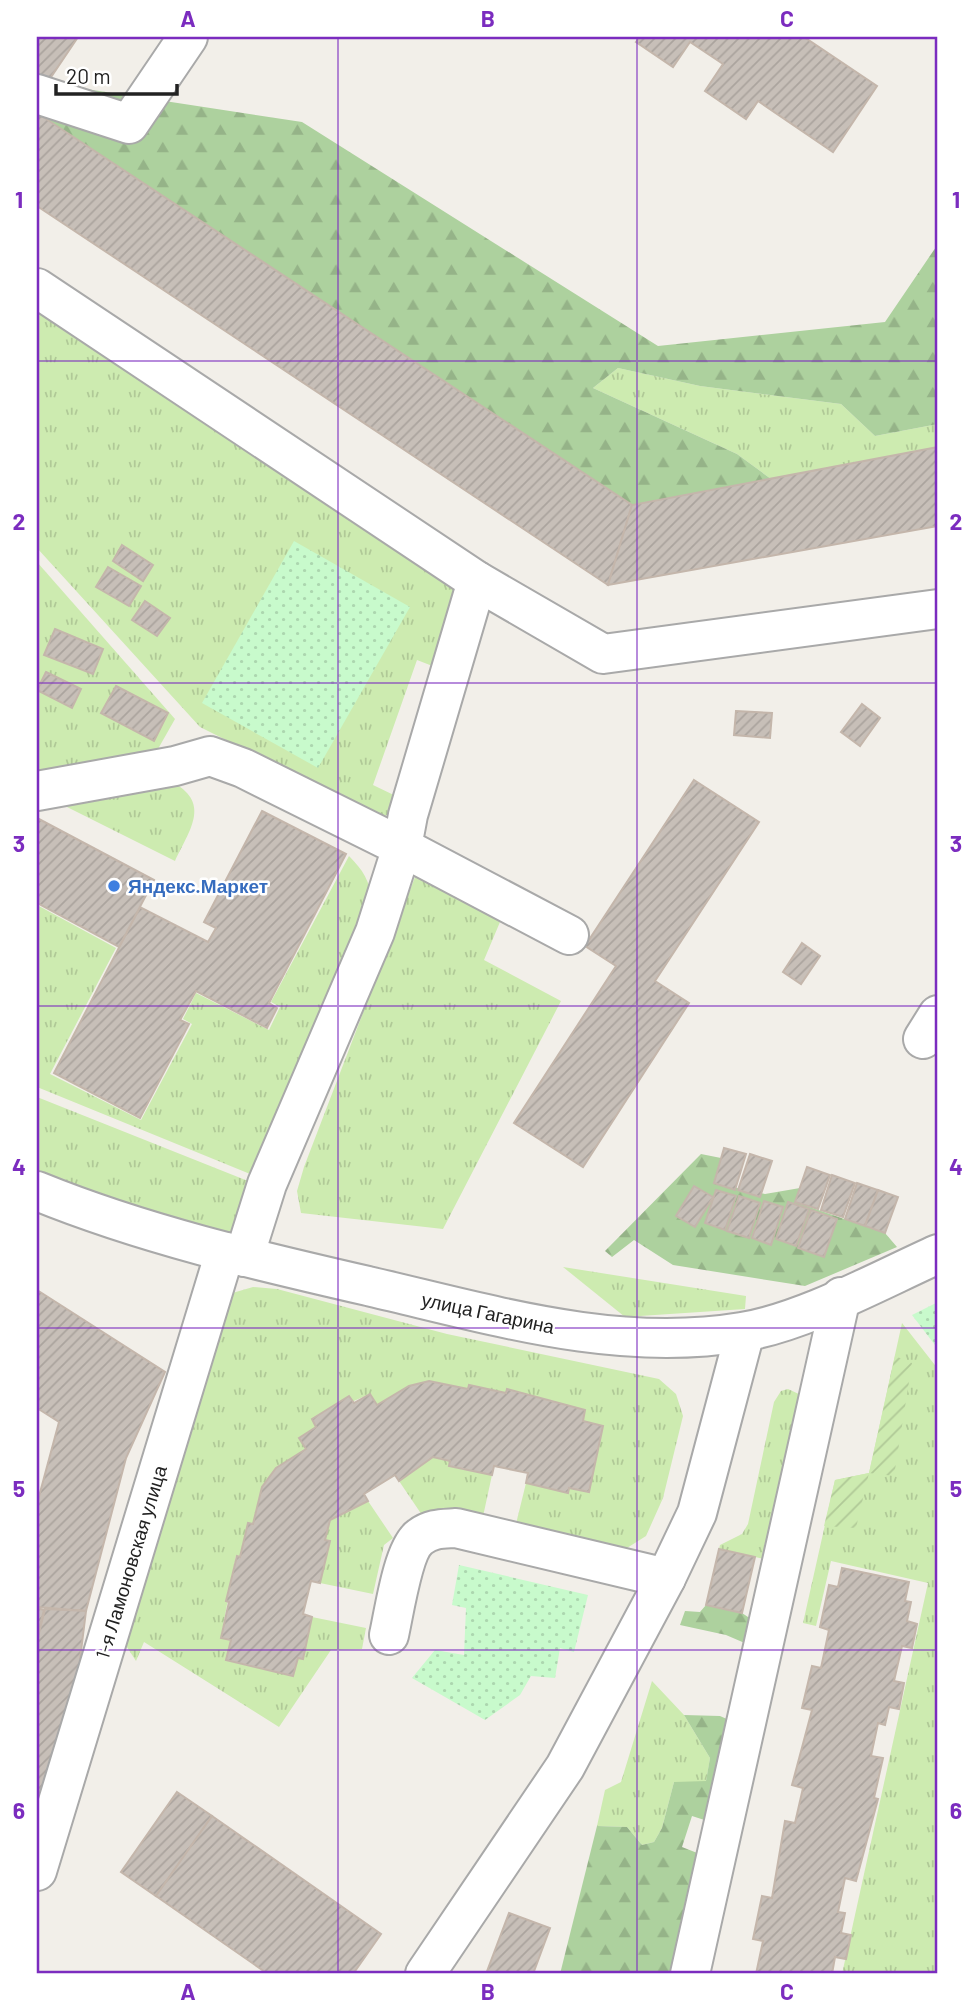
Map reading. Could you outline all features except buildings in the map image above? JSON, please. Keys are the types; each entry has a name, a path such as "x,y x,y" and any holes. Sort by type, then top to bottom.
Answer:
{"street":[{"path":"37,93 129,124 188,37"},
{"path":"37,288 477,581 603,654 938,609"},
{"name":"1-я Ламоновская улица","path":"37,1871 234,1255 375,932 402,847 408,815 477,581"},
{"path":"37,791 175,766 210,756 243,768 569,934"},
{"name":"улица Гагарина","path":"37,1191 82,1210 234,1255 536,1325 610,1336 685,1339 745,1332 841,1297 938,1254"},
{"path":"690,1974 841,1297"},
{"path":"425,1974 565,1766 666,1578 697,1513 745,1332"},
{"path":"389,1635 409,1553 417,1538 435,1529 456,1528 666,1578"}],"green space":[{"path":"47,83 302,122 658,346 885,322 938,244 938,424 875,436 841,404 700,386 618,368 593,388 737,454 771,479 632,505 37,113"},
{"path":"37,298 461,585 435,667 417,660 373,785 400,798 393,811 382,818 200,727 37,548"},
{"path":"618,368 700,386 841,404 875,436 938,424 938,447 771,479 737,454 593,388"},
{"path":"294,541 410,607 318,768 202,703"},
{"path":"37,562 175,719 154,756 37,782"},
{"path":"174,783 192,800 194,809 191,829 175,861 61,804"},
{"path":"349,856 365,876 372,901 255,1176 37,1087 37,905 116,948 50,1074 141,1120 192,1024 183,1019 196,993 269,1030 280,1007 271,1002"},
{"path":"420,864 495,897 500,922 484,960 561,1001 443,1229 301,1213 297,1191 304,1167"},
{"path":"37,1097 253,1183 223,1247 37,1185"},
{"path":"701,1154 721,1158 714,1183 765,1194 800,1188 795,1202 885,1233 897,1247 805,1286 673,1265 634,1240 612,1257 605,1251"},
{"path":"563,1267 746,1296 745,1309 625,1317"},
{"path":"253,1287 277,1289 447,1334 659,1379 676,1394 683,1416 663,1498 646,1536 627,1548 615,1550 515,1528 526,1483 568,1493 569,1488 589,1492 603,1426 583,1421 585,1410 507,1389 506,1393 470,1385 468,1389 440,1383 420,1384 411,1386 377,1405 370,1394 312,1419 316,1427 306,1449 262,1487 253,1524 248,1524 240,1557 236,1556 221,1637 231,1640 226,1660 293,1676 298,1658 303,1659 312,1617 366,1628 362,1649 331,1650 279,1727 144,1642 136,1661 123,1641 229,1294"},
{"path":"938,1302 938,1349 912,1315"},
{"path":"902,1323 938,1369 938,1974 842,1974 928,1583 831,1561 816,1626 803,1623 835,1480 869,1473"},
{"path":"895,1356 912,1363 894,1476 869,1473"},
{"path":"788,1389 801,1395 768,1560 719,1549 720,1545 742,1534 748,1524 774,1402 781,1391"},
{"path":"433,1457 450,1461 450,1466 492,1475 482,1521 424,1518 399,1481"},
{"path":"869,1473 856,1528 824,1526 835,1480"},
{"path":"368,1501 393,1538 384,1545 373,1594 320,1583 330,1541 325,1540 330,1520"},
{"path":"459,1565 588,1595 574,1652 560,1648 555,1678 531,1676 520,1695 485,1720 412,1678 435,1650 464,1655 466,1608 452,1605"},
{"path":"706,1605 742,1613 751,1619 747,1644 726,1635 680,1625 685,1611 700,1612"},
{"path":"652,1681 684,1715 710,1758 706,1782 674,1782 662,1828 654,1842 642,1845 627,1827 597,1826 605,1790 621,1782"},
{"path":"684,1715 720,1716 745,1727 723,1826 692,1816 682,1847 715,1860 690,1974 560,1974 597,1826 627,1827 642,1845 654,1842 662,1828 674,1782 706,1781 710,1758"}],"place":[{"name":"Яндекс.Маркет","path":"114,886"}]}
